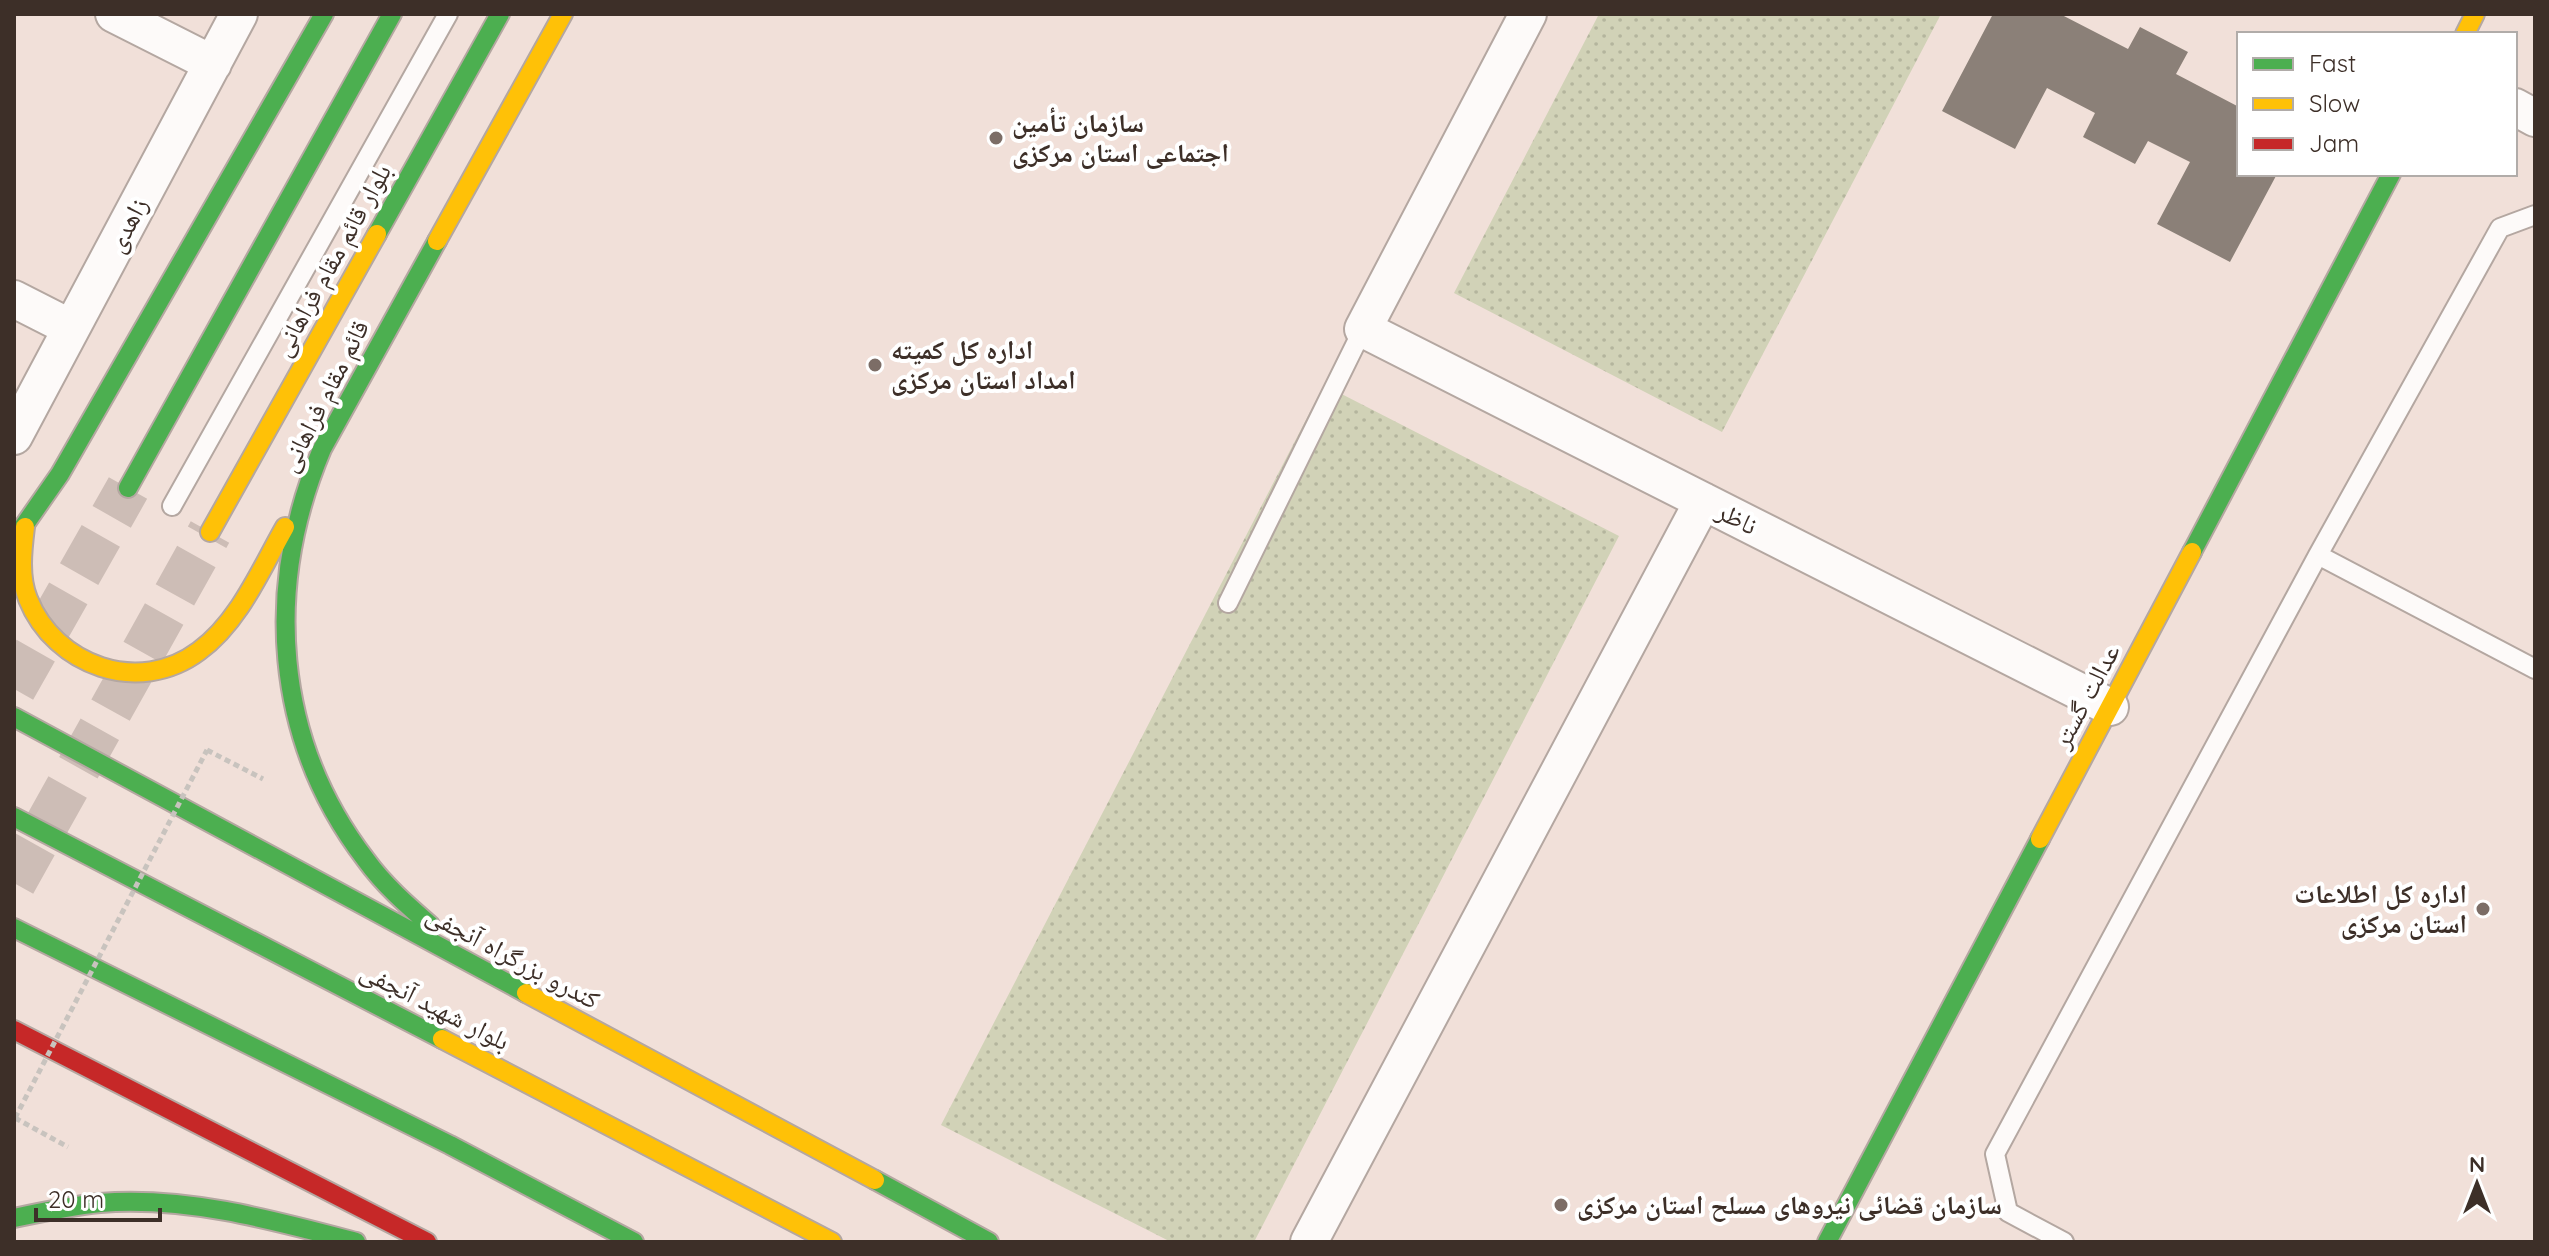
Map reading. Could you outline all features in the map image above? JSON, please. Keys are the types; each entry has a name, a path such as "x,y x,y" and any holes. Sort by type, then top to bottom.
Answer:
{"main road":[{"path":"305,492 248,591 217,634 199,651 179,663 156,671 132,674 109,672 86,664 66,652 49,636 26,597 20,533 60,474 324,14"},
{"path":"128,488 392,14"},
{"name":"بلوار قائم مقام فراهانی","path":"210,532 500,14"},
{"name":"قائم مقام فراهانی","path":"480,969 397,896 364,857 336,814 314,768 297,721 288,675 284,629 286,582 305,492 322,449 563,14"},
{"path":"2466,32 2475,14"},
{"name":"عدالت گستر","path":"1827,1242 2390,176"},
{"name":"کندرو بزرگراه آنجفی","path":"14,717 989,1242"},
{"name":"بلوار شهید آنجفی","path":"14,817 832,1242"},
{"path":"14,928 450,1145 634,1242"},
{"path":"14,1030 427,1242"},
{"path":"14,1218 42,1210 90,1203 185,1203 291,1224 356,1242"}],"street":[{"path":"114,14 213,64"},
{"name":"زاهدی","path":"14,436 239,14"},
{"path":"1363,329 1528,14"},
{"path":"2517,108 2535,118"},
{"path":"14,299 71,328"},
{"name":"ناظر","path":"1363,329 2110,707"},
{"path":"1309,1242 1703,501"}],"lane":[{"path":"172,506 448,14"},
{"path":"2064,1242 2008,1212 1995,1154 2318,555 2500,228 2535,215"},
{"path":"1228,603 1363,329"},
{"path":"2318,555 2535,669"}],"path":[{"path":"68,1147 15,1118 207,750 263,779"}],"green space":[{"path":"1599,14 1941,14 1722,432 1454,293"},
{"path":"1324,385 1619,536 1254,1242 1171,1242 941,1125"}],"building":[{"path":"1993,14 2060,14 2128,49 2140,27 2188,52 2176,74 2237,106 2237,176 2276,176 2230,262 2157,224 2190,162 2148,141 2135,164 2083,137 2095,113 2047,88 2015,149 1942,111"}],"tunnel":[{"path":"14,689 128,488"},
{"path":"14,883 210,532"}],"traffic: fast":[{"path":"14,540 60,474 324,14"},
{"path":"128,488 392,14"},
{"path":"377,234 500,14"},
{"path":"2192,552 2390,176"},
{"path":"430,925 388,886 366,860 335,813 312,764 296,713 287,660 286,607 291,554 303,501 322,449 437,241"},
{"path":"14,717 526,993"},
{"path":"14,817 442,1039"},
{"path":"1827,1242 2040,839"},
{"path":"14,928 450,1145 634,1242"},
{"path":"875,1180 989,1242"},
{"path":"14,1218 100,1203 165,1203 261,1218 356,1242"}],"traffic: slow":[{"path":"437,241 563,14"},
{"path":"2466,32 2475,14"},
{"path":"210,532 377,234"},
{"path":"25,527 23,582 28,599 41,622 58,642 78,657 101,667 126,672 151,671 176,664 213,639 248,594 285,527"},
{"path":"2040,839 2192,552"},
{"path":"526,993 875,1180"},
{"path":"442,1039 832,1242"}],"traffic: jam":[{"path":"14,1030 427,1242"}],"place":[{"name":"سازمان تأمین اجتماعی استان مرکزی","path":"996,138"},
{"name":"اداره کل کمیته امداد استان مرکزی","path":"875,365"},
{"name":"اداره کل اطلاعات استان مرکزی","path":"2483,909"},
{"name":"سازمان قضائی نیروهای مسلح استان مرکزی","path":"1561,1205"}]}
